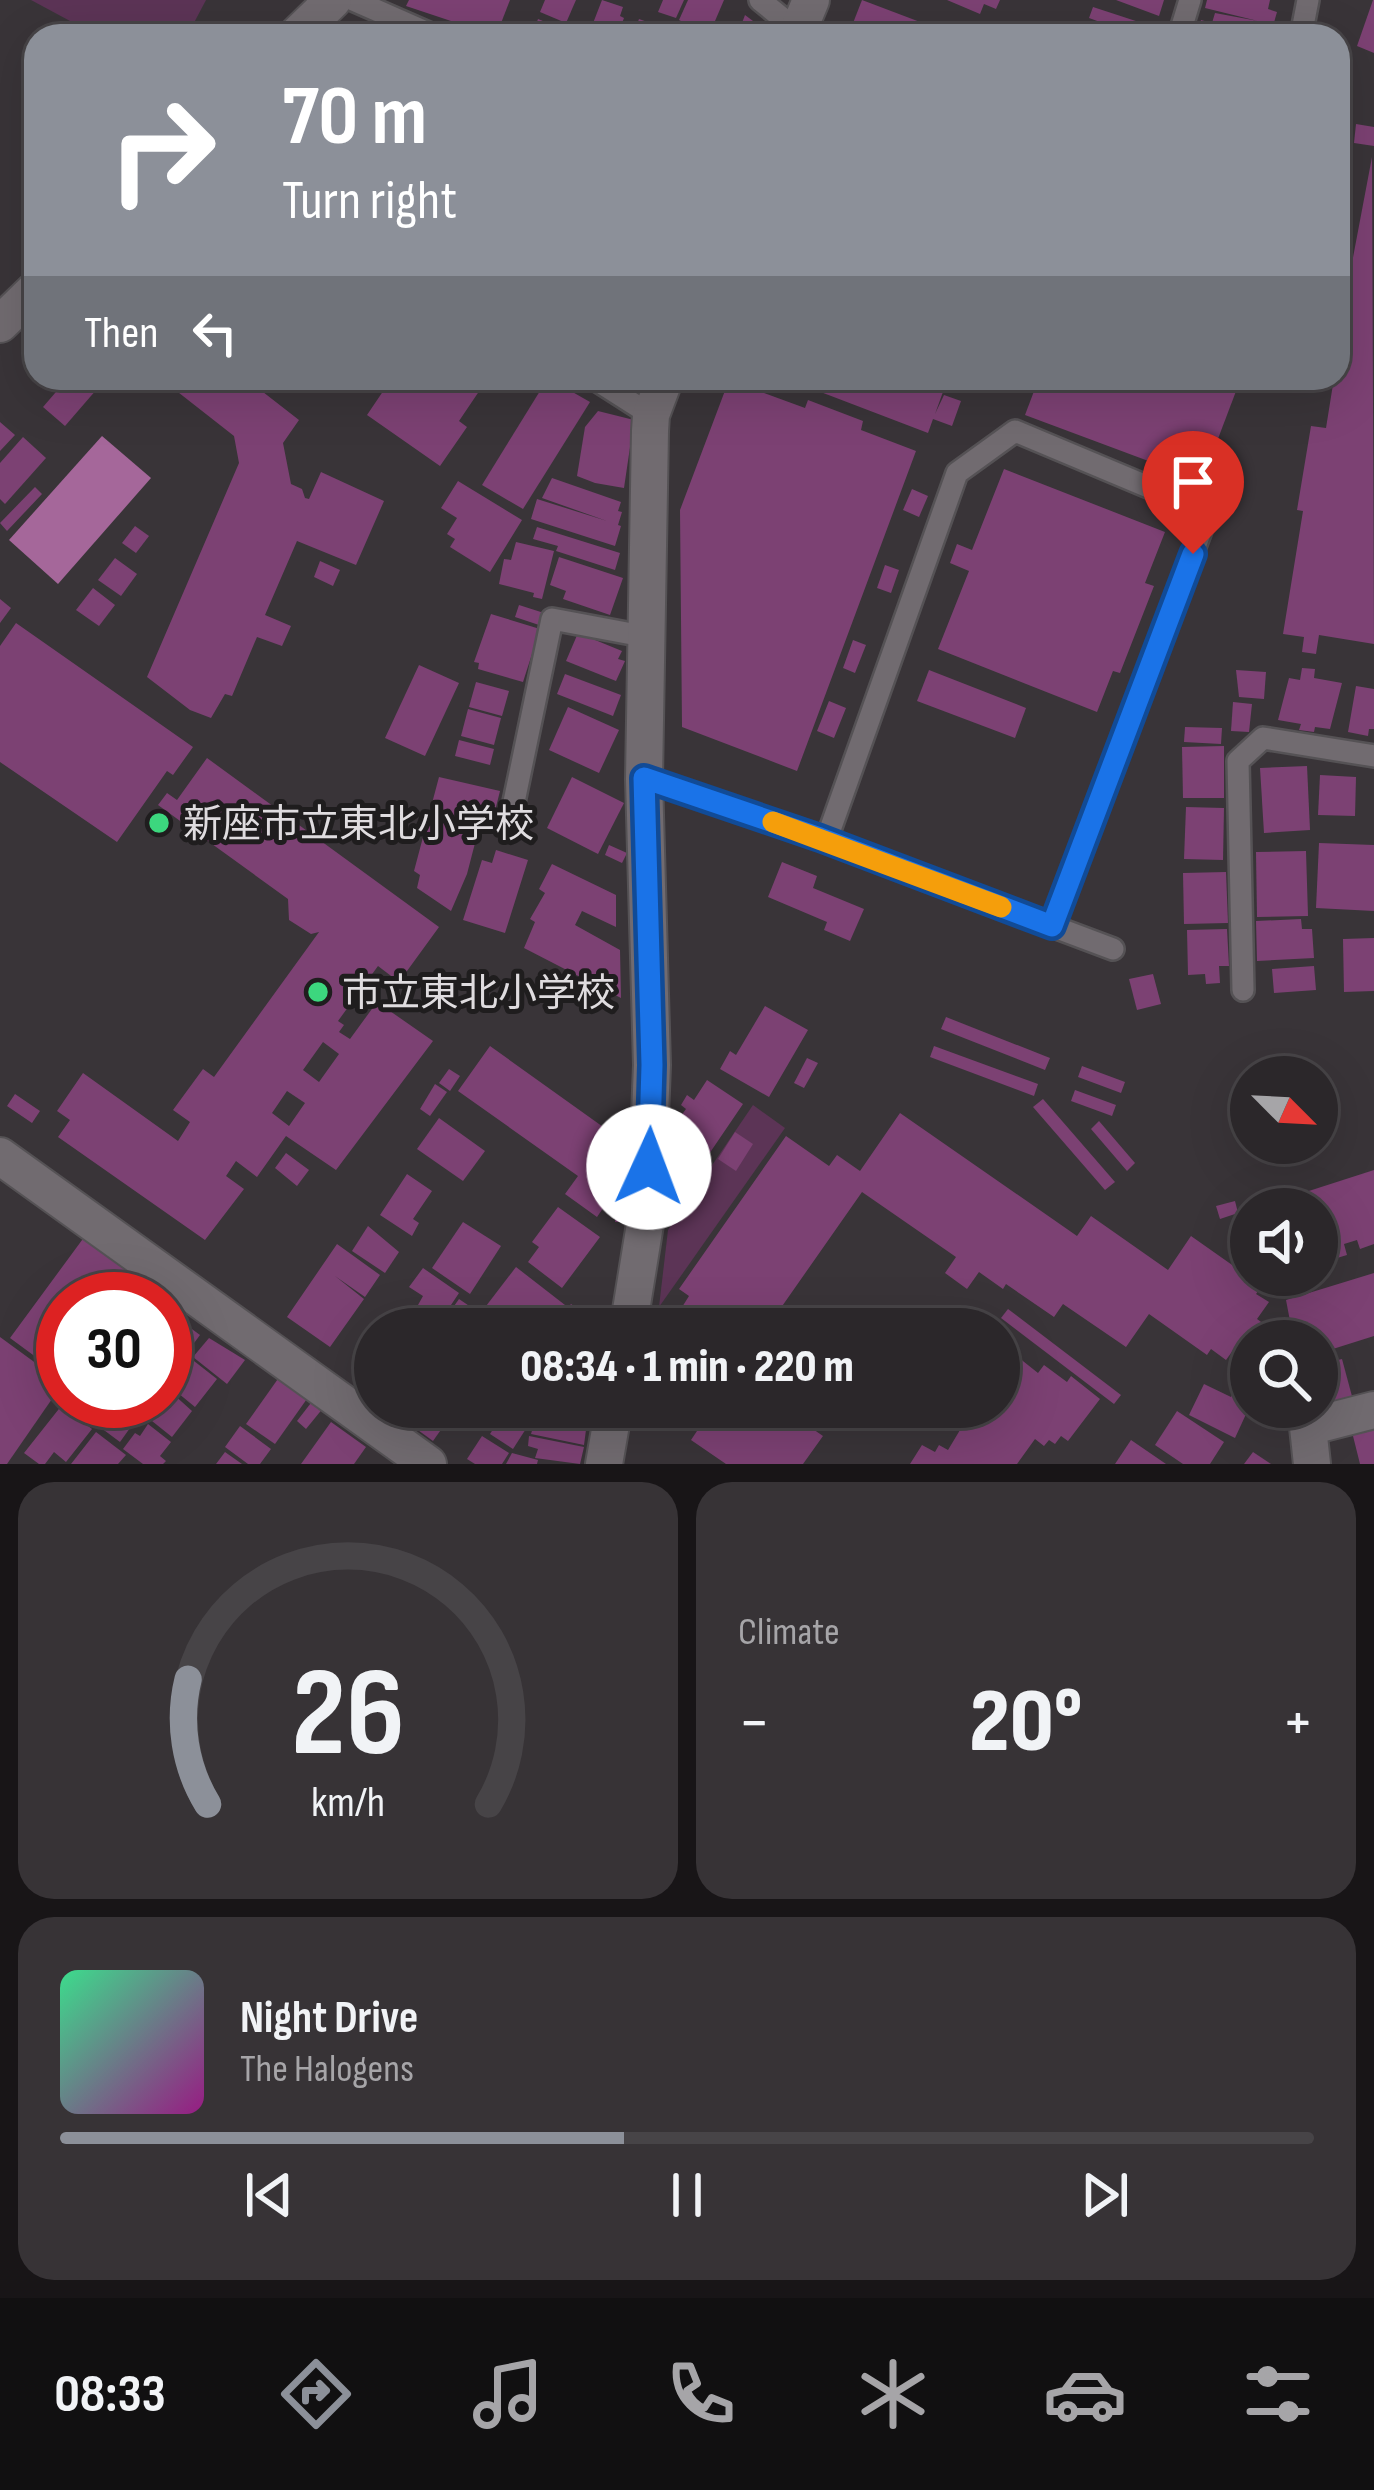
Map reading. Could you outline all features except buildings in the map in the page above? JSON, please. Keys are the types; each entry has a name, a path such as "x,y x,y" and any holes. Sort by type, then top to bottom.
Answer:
{"street":[{"path":"308,24 333,0"},
{"path":"0,324 24,301"},
{"path":"631,1308 646,1218 652,1065 644,778 651,415 660,390"},
{"path":"0,1156 428,1464"},
{"path":"1312,1464 1308,1427 1374,1410"},
{"path":"604,1464 610,1428"}],"lane":[{"path":"353,0 408,24"},
{"path":"760,0 802,22"},
{"path":"612,390 651,415"},
{"path":"826,841 958,473 1015,430 1208,512 1052,926"},
{"path":"508,826 552,619 648,637"},
{"path":"1243,990 1238,761 1263,738 1374,756"},
{"path":"644,778 1114,949"}],"shaded area":[{"path":"31,0 206,0 193,24 76,24"},
{"path":"102,436 151,478 58,584 9,540"},
{"path":"753,1105 785,1128 659,1307 668,1230"}],"slow traffic":[{"path":"773,822 1001,907"}],"place":[{"name":"新座市立東北小学校","path":"159,823"},
{"name":"市立東北小学校","path":"318,992"}],"route":[{"path":"649,1167 652,1065 644,778 820,838 1052,926 1193,554"}]}
